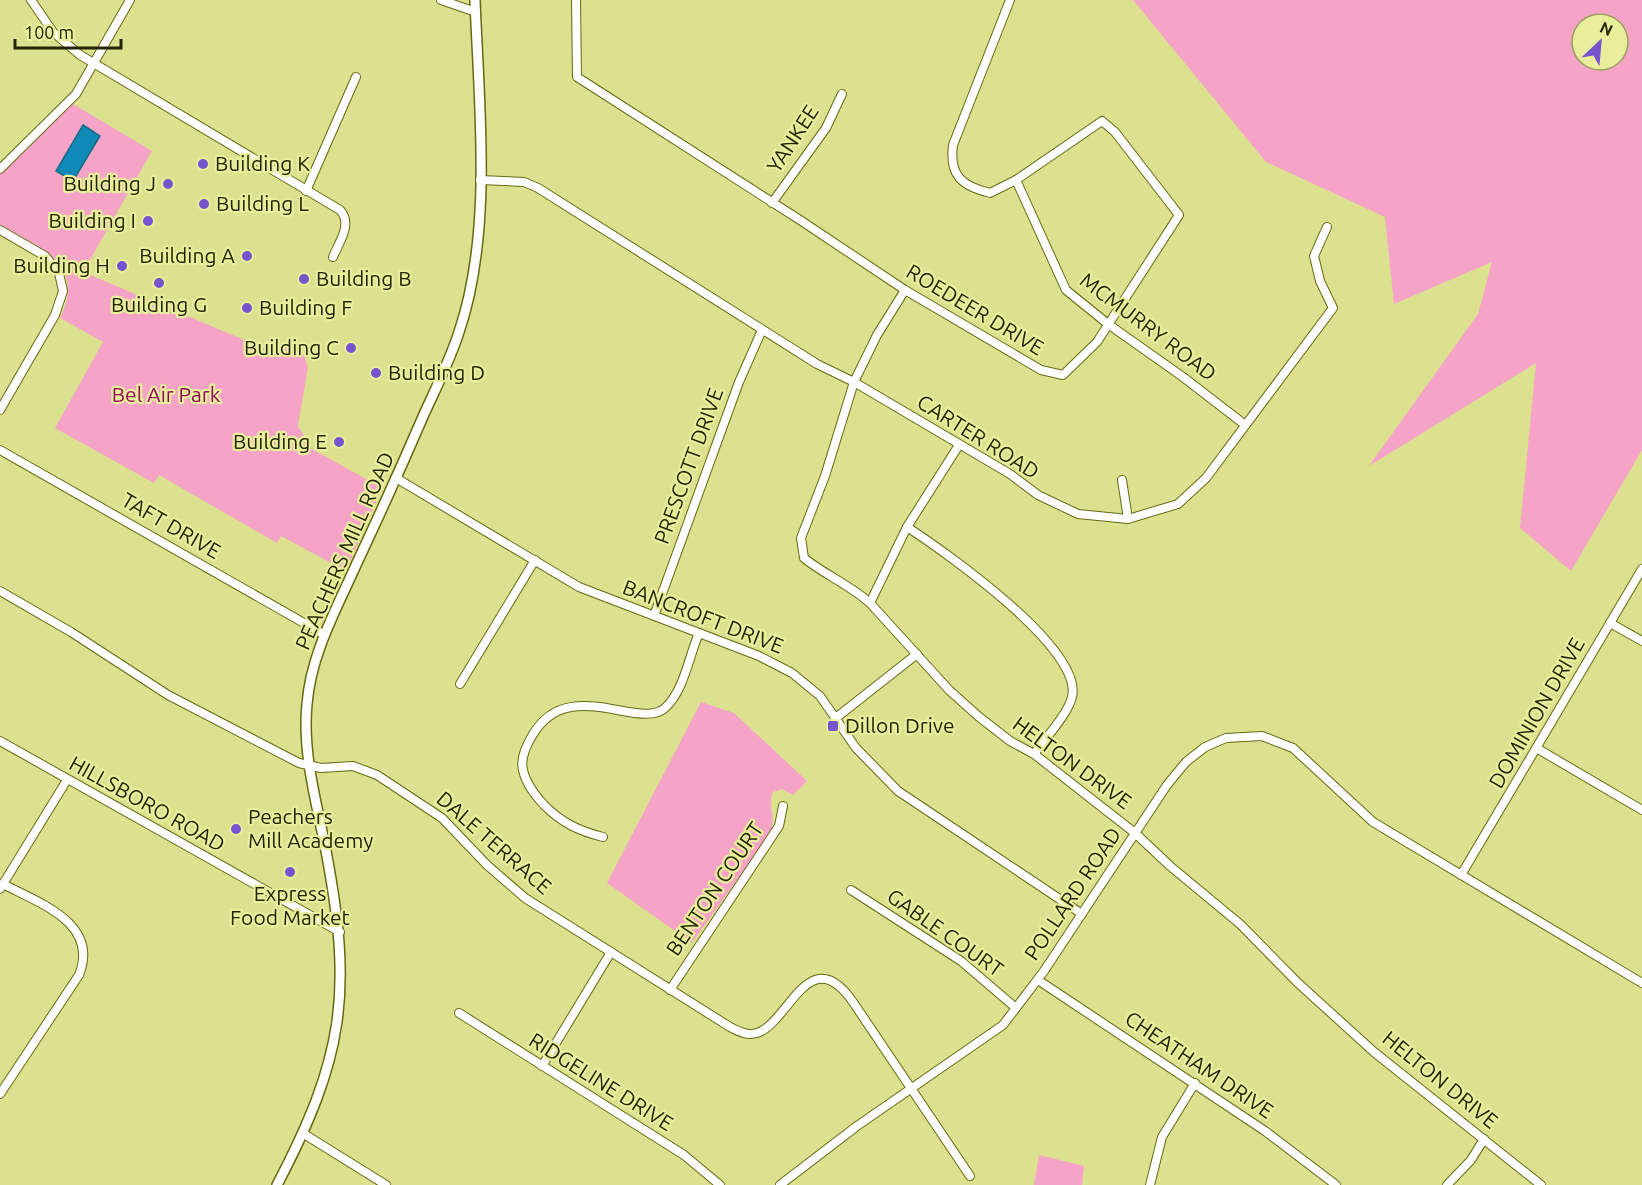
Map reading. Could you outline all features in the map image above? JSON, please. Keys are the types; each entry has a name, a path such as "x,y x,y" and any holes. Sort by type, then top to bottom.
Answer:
{"main road":[{"name":"PEACHERS MILL ROAD","path":"277,1185 304,1134 318,1099 335,1041 340,1010 340,933 306,738 311,676 325,634 449,359 465,313 477,262 480,180 475,0"}],"street":[{"path":"31,0 53,32 94,64 345,216 347,224 333,257"},
{"path":"0,169 11,155 67,105 94,64 130,0"},
{"path":"441,0 476,12"},
{"name":"ROEDEER DRIVE","path":"576,0 577,77 905,290 1041,370 1063,375 1097,342 1179,215 1115,132 1102,121 1016,180 990,193 971,188 956,175 951,160 953,145 1010,0"},
{"path":"306,191 356,77"},
{"name":"YANKEE","path":"772,203 826,128 842,94"},
{"name":"CARTER ROAD","path":"480,180 525,182 538,188 817,364 854,382 1038,495 1078,514 1128,519 1178,504 1206,478 1244,424 1333,308 1320,281 1314,255 1327,227"},
{"name":"MCMURRY ROAD","path":"1016,180 1066,290 1108,324 1183,376 1244,424"},
{"path":"0,230 45,256 58,273 63,291 55,315 0,410"},
{"name":"HELTON DRIVE","path":"905,290 877,335 854,382 825,476 801,538 804,558 855,590 870,603 949,690 978,716 1010,741 1034,754 1135,833 1170,867 1240,924 1298,982 1374,1052 1540,1185"},
{"name":"PRESCOTT DRIVE","path":"654,616 739,382 762,330"},
{"path":"870,603 907,527 959,445"},
{"name":"TAFT DRIVE","path":"0,450 325,634"},
{"name":"BANCROFT DRIVE","path":"396,478 590,592 782,667 812,689 837,717 856,748 898,791 1082,914"},
{"path":"1122,480 1128,519"},
{"path":"907,527 957,559 1004,599 1066,664 1072,679 1072,697 1034,754"},
{"path":"460,684 535,560"},
{"name":"DOMINION DRIVE","path":"1461,875 1642,569"},
{"name":"DALE TERRACE","path":"0,591 71,632 168,695 310,767 353,765 377,775 432,811 487,865 525,898 730,1027 750,1034 768,1026 808,983 823,980 832,983 848,995 912,1088"},
{"path":"1610,623 1642,641"},
{"path":"603,837 580,831 561,820 544,805 530,789 523,769 524,749 536,728 556,713 573,706 601,706 650,713 663,710 672,699 682,679 699,633"},
{"path":"837,717 917,654"},
{"name":"POLLARD ROAD","path":"780,1185 815,1156 1003,1025 1038,980 1167,785 1186,762 1205,747 1226,738 1262,736 1293,748 1373,822 1642,983"},
{"name":"HILLSBORO ROAD","path":"0,741 340,933"},
{"path":"1538,748 1642,810"},
{"path":"0,1094 79,975 84,960 82,943 76,928 60,915 2,886 67,780"},
{"name":"BENTON COURT","path":"670,990 779,826 783,806"},
{"name":"GABLE COURT","path":"851,890 961,961 1016,1008"},
{"path":"542,1066 611,952"},
{"name":"CHEATHAM DRIVE","path":"1038,980 1265,1131 1336,1185"},
{"name":"RIDGELINE DRIVE","path":"459,1013 684,1155 720,1185"},
{"path":"1150,1185 1162,1137 1194,1083"},
{"path":"912,1088 970,1176"},
{"path":"304,1134 386,1185"},
{"path":"1447,1185 1471,1160 1484,1139"}],"green space":[{"path":"1133,0 1642,0 1642,450 1571,571 1520,528 1536,363 1369,466 1478,314 1492,262 1394,304 1385,217 1266,162"},
{"name":"Bel Air Park","path":"73,104 152,151 83,272 263,348 274,345 284,346 304,355 308,367 298,426 312,449 382,488 346,571 281,536 277,543 159,475 154,483 55,428 103,342 60,318 67,299 68,284 63,270 55,260 43,250 0,225 0,174 19,152"},
{"path":"701,702 734,713 807,781 793,795 782,789 773,792 771,832 692,943 607,883"},
{"path":"1039,1155 1084,1166 1082,1185 1034,1185"}],"water":[{"path":"83,125 100,136 73,181 56,171"}],"place":[{"name":"Building K","path":"203,164"},
{"name":"Building J","path":"168,184"},
{"name":"Building L","path":"204,204"},
{"name":"Building I","path":"148,221"},
{"name":"Building A","path":"247,256"},
{"name":"Building H","path":"122,266"},
{"name":"Building B","path":"304,279"},
{"name":"Building G","path":"159,283"},
{"name":"Building F","path":"247,308"},
{"name":"Building C","path":"351,348"},
{"name":"Building D","path":"376,373"},
{"name":"Building E","path":"339,442"},
{"name":"Dillon Drive","path":"833,726"},
{"name":"Peachers Mill Academy","path":"236,829"},
{"name":"Express Food Market","path":"290,872"}]}
